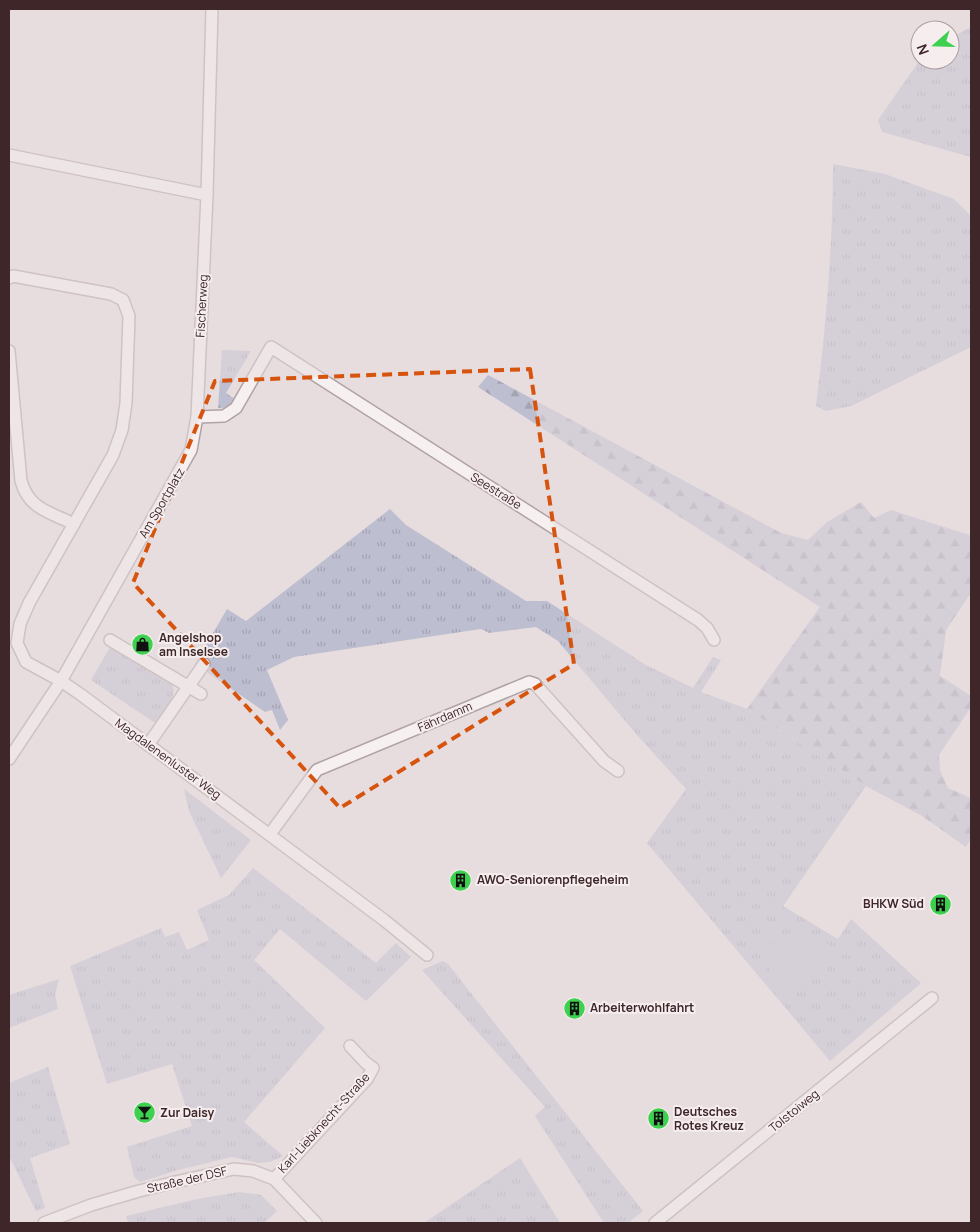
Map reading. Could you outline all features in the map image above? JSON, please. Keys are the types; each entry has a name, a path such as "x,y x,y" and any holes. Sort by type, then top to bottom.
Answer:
{"street":[{"name":"Fischerweg","path":"197,417 207,195 212,9"},
{"path":"9,155 207,195"},
{"name":"Magdalenenluster Weg","path":"9,278 13,276 111,294 123,300 129,316 126,403 122,430 113,455 29,603 20,624 17,643 26,662 62,681 270,834 428,955"},
{"name":"Seestraße","path":"197,417 224,416 236,408 271,347 698,620 707,628 714,640"},
{"path":"9,351 21,481 24,491 30,501 38,507 74,524"},
{"name":"Am Sportplatz","path":"9,758 62,681 188,456 191,450 197,417"},
{"path":"110,640 201,694"},
{"path":"148,745 204,664"},
{"name":"Fährdamm","path":"270,834 317,770 529,682 535,684 604,761 618,771"},
{"name":"Tolstoiweg","path":"655,1223 932,998"},
{"name":"Karl-Liebknecht-Straße","path":"274,1180 370,1074 373,1068 350,1046"},
{"name":"Straße der DSF","path":"44,1223 118,1197 234,1169 253,1171 274,1180 316,1223"}],"highlighted area":[{"path":"530,369 574,664 340,808 133,583 215,381"}],"green space":[{"path":"971,27 971,157 882,132 878,120 913,70 960,70 960,33"},
{"path":"833,164 885,174 954,199 969,214 971,220 971,347 851,406 826,411 816,406 828,285 832,225"},
{"path":"222,350 251,351 226,393 235,399 228,406 218,408"},
{"path":"488,375 781,533 808,540 827,522 861,502 874,518 891,510 969,535 971,539 971,595 946,630 940,676 971,696 971,707 939,755 940,770 948,788 971,798 971,838 966,847 922,816 866,786 747,709 820,607 478,387"},
{"path":"390,509 406,525 526,601 547,601 646,665 693,688 713,657 721,660 701,692 747,709 866,786 783,906 838,939 851,919 921,983 830,1061 647,843 686,789 636,734 558,641 536,627 489,633 481,629 294,657 267,670 288,720 280,730 272,710 265,712 195,664 227,609 246,621"},
{"path":"110,647 172,684 174,689 172,700 155,723 91,680"},
{"path":"184,789 251,840 221,878 189,811"},
{"path":"253,868 376,963 396,943 411,957 366,1001 280,929 254,960 325,1028 244,1122 283,1156 270,1162 258,1163 232,1157 178,1170 140,1182 134,1177 127,1147 192,1126 172,1064 107,1084 70,966 161,928 165,937 179,932 187,950 209,940 197,910 229,895"},
{"path":"805,937 830,945 822,962 784,988 771,975 762,944"},
{"path":"443,961 448,964 643,1211 628,1223 604,1223 535,1116 545,1107 422,970"},
{"path":"59,979 55,995 58,1009 9,1028 9,995"},
{"path":"48,1067 70,1144 30,1158 45,1208 36,1211 9,1156 9,1083"},
{"path":"520,1158 560,1223 424,1223"},
{"path":"239,1192 261,1195 277,1211 264,1223 128,1223 126,1216 197,1199"}],"place":[{"name":"Angelshop am Inselsee","path":"143,645"},
{"name":"AWO-Seniorenpflegeheim","path":"461,880"},
{"name":"BHKW Süd","path":"940,904"},
{"name":"Arbeiterwohlfahrt","path":"574,1008"},
{"name":"Zur Daisy","path":"144,1113"},
{"name":"Deutsches Rotes Kreuz","path":"658,1119"}]}
